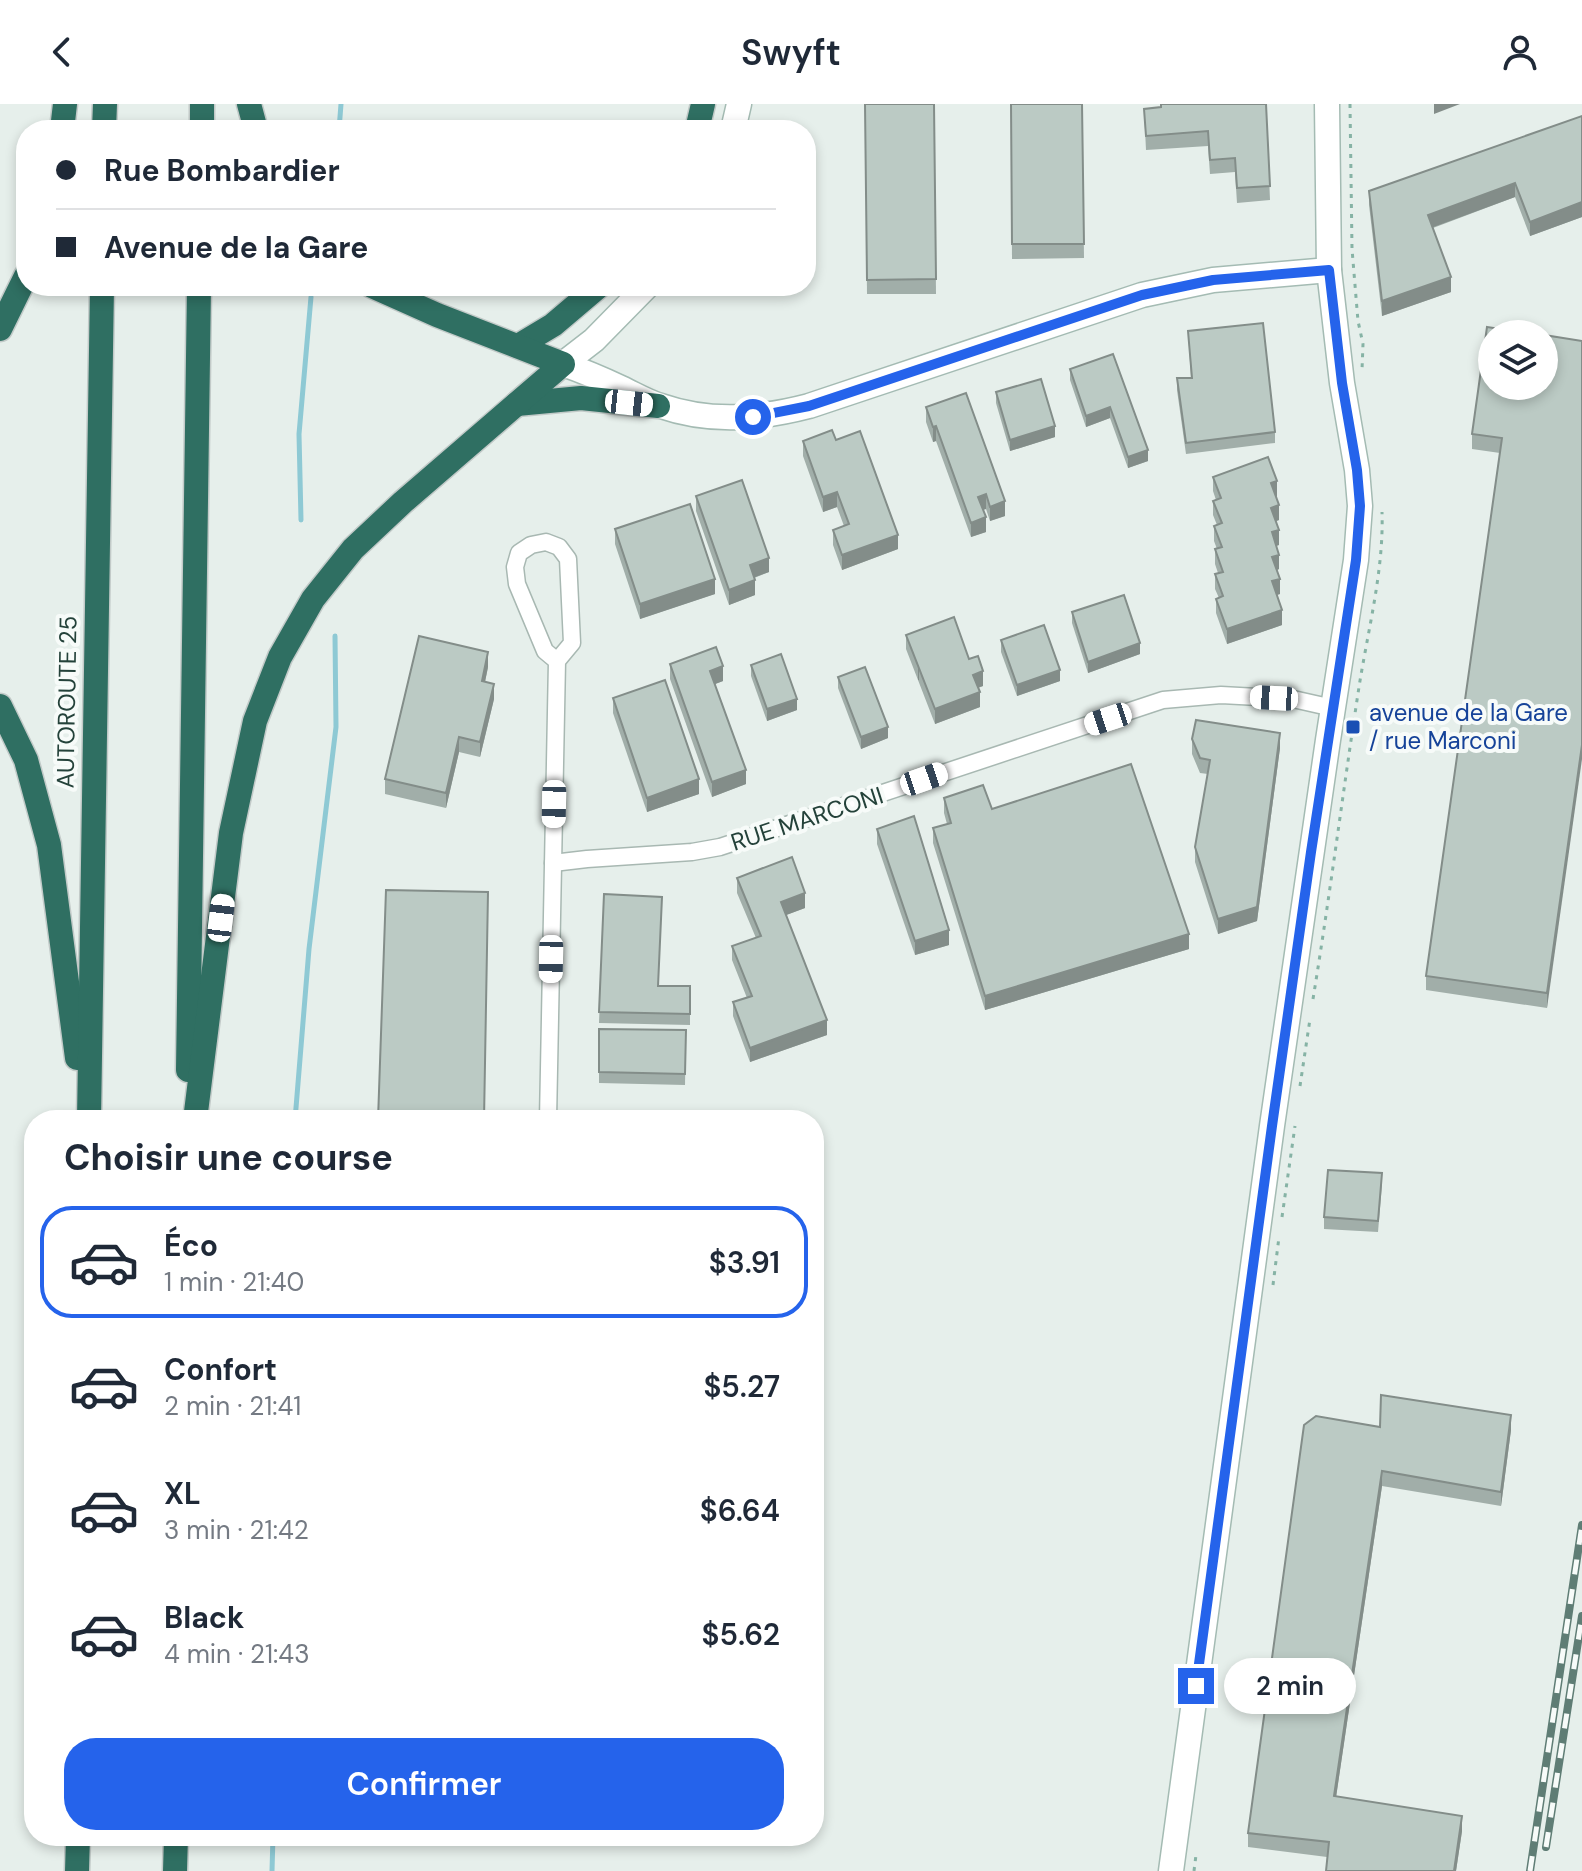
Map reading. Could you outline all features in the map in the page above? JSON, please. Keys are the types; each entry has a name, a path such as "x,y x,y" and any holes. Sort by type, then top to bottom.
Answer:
{"highway":[{"path":"0,329 16,296"},
{"name":"AUTOROUTE 25","path":"87,1110 102,296"},
{"path":"187,1110 199,296"},
{"path":"196,1110 231,833 255,721 280,657 313,599 347,555 403,502 563,364 393,296"},
{"path":"518,346 553,325 587,296"},
{"path":"517,404 581,398 658,406"},
{"path":"0,706 26,760 49,845 86,1110"},
{"path":"77,1871 78,1846"},
{"path":"175,1871 176,1846"}],"street":[{"path":"1171,1871 1270,1142 1356,560 1360,506 1357,470 1342,383 1329,270 1327,104"},
{"path":"563,364 594,375 658,406 693,415 753,417 790,411 1142,295 1213,280 1329,270"},
{"path":"563,364 594,340 637,296"},
{"path":"548,1110 557,661 572,643 568,559 559,547 546,542 531,545 519,553 515,567 517,584 545,651 557,661"},
{"name":"RUE MARCONI","path":"553,863 720,847 1163,700 1221,695 1293,699 1333,708"}],"path":[{"path":"1350,104 1352,249 1363,344 1362,365"},
{"path":"1311,1008 1372,614 1382,521"},
{"path":"1302,1076 1309,1023"},
{"path":"1281,1223 1295,1119"},
{"path":"1278,1250 1279,1236"},
{"path":"1194,1871 1196,1854"}],"building":[{"path":"865,104 934,104 936,279 867,280"},
{"path":"1011,104 1082,104 1084,244 1012,244"},
{"path":"1161,104 1266,104 1270,186 1237,188 1235,158 1210,160 1208,131 1146,136 1144,109 1161,107"},
{"path":"1582,116 1582,202 1530,222 1515,183 1428,215 1451,277 1382,301 1369,191"},
{"path":"1263,323 1275,432 1186,443 1177,378 1192,378 1188,331"},
{"path":"1558,337 1582,341 1582,745 1547,993 1426,976 1502,438 1472,434 1478,391 1478,400 1558,400"},
{"path":"1113,354 1148,450 1128,457 1110,407 1086,416 1070,369"},
{"path":"1041,379 1055,426 1010,440 996,392"},
{"path":"966,393 1005,501 990,507 986,494 978,497 986,517 971,523 936,426 933,427 926,407"},
{"path":"832,430 836,440 860,431 898,535 842,555 833,530 849,524 837,492 823,497 803,441"},
{"path":"1268,457 1277,481 1271,483 1279,505 1271,508 1279,530 1272,532 1279,555 1272,557 1280,579 1272,581 1282,610 1227,629 1216,599 1223,596 1215,574 1223,572 1215,549 1222,547 1214,526 1222,523 1213,501 1221,498 1213,477"},
{"path":"742,480 769,558 750,565 755,580 729,590 696,496"},
{"path":"690,504 715,579 640,604 615,529"},
{"path":"1124,595 1140,643 1088,662 1072,612"},
{"path":"954,617 969,659 978,656 983,671 973,675 980,692 935,709 906,635"},
{"path":"1044,625 1060,670 1017,685 1001,640"},
{"path":"419,636 488,652 482,681 494,684 480,742 459,737 446,793 385,779"},
{"path":"716,647 723,666 710,671 746,770 712,782 670,664"},
{"path":"781,654 797,699 767,709 751,665"},
{"path":"865,667 888,727 861,737 838,677"},
{"path":"665,680 699,779 647,798 613,698"},
{"path":"1196,720 1280,733 1257,907 1218,919 1195,847 1210,760 1200,758 1192,739"},
{"path":"1131,764 1189,934 985,996 933,828 951,823 944,798 983,785 992,809"},
{"path":"914,816 949,930 915,941 877,829"},
{"path":"792,857 805,893 781,902 827,1020 750,1048 733,1002 752,996 732,946 761,936 737,878"},
{"path":"386,890 488,892 484,1110 378,1110"},
{"path":"604,894 662,897 658,986 690,986 690,1014 599,1012"},
{"path":"599,1029 686,1030 685,1074 599,1072"},
{"path":"1328,1170 1382,1173 1378,1221 1324,1217"},
{"path":"1381,1395 1511,1415 1501,1492 1382,1471 1334,1796 1462,1816 1454,1871 1326,1871 1329,1842 1248,1833 1304,1425 1316,1416 1380,1427"}],"waterway":[{"path":"340,120 341,104"},
{"path":"301,520 299,434 311,297"},
{"path":"296,1110 309,949 336,727 335,636"},
{"path":"272,1871 273,1846"}],"railway":[{"path":"1530,1871 1582,1525"},
{"path":"1546,1847 1582,1616"}],"place":[{"name":"avenue de la Gare / rue Marconi","path":"1353,727"}],"route":[{"path":"753,417 809,406 1142,295 1213,280 1329,270 1342,383 1357,470 1360,506 1356,560 1272,1126 1196,1686"}]}
